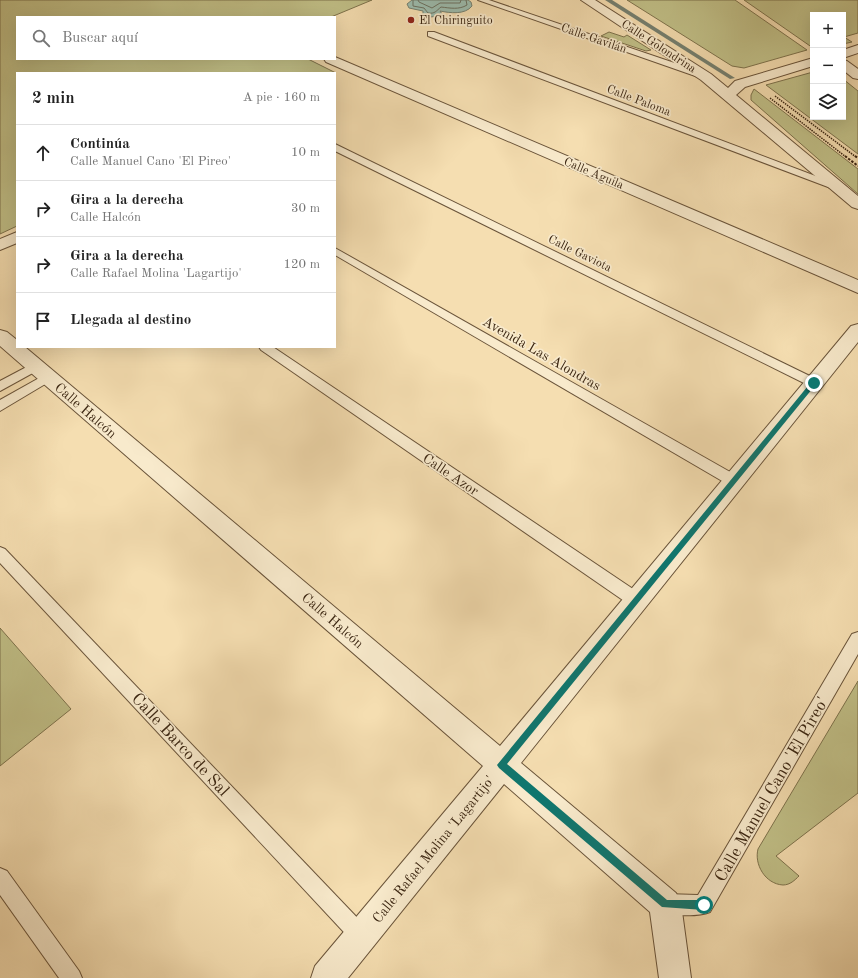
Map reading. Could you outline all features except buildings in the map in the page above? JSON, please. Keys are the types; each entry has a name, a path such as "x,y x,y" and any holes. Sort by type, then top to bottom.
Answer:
{"street":[{"name":"Calle Golondrina","path":"587,0 706,77 728,94"},
{"path":"846,53 858,49"},
{"name":"Calle Águila","path":"332,60 858,287"},
{"path":"810,63 747,81 735,87 728,94 858,204"},
{"path":"846,66 858,75"},
{"path":"342,77 356,70"},
{"path":"0,245 16,237"},
{"name":"Calle Rafael Molina 'Lagartijo'","path":"327,978 858,330"},
{"name":"Calle Halcón","path":"0,336 665,904"},
{"path":"665,904 674,978"}],"lane":[{"name":"Calle Gavilán","path":"482,0 706,77"},
{"name":"Calle Paloma","path":"431,34 839,188"},
{"name":"Calle Gaviota","path":"336,147 814,383"},
{"name":"Avenida Las Alondras","path":"336,252 734,481"},
{"name":"Calle Azor","path":"266,348 636,600"},
{"path":"0,387 42,372"},
{"path":"0,406 42,372"},
{"name":"Calle Barco de Sal","path":"0,552 361,936"},
{"name":"Calle Manuel Cano 'El Pireo'","path":"665,904 704,905 858,639"},
{"path":"0,878 72,978"}],"path":[{"path":"747,81 858,166"},
{"path":"775,96 858,158"}],"shaded area":[{"path":"0,0 372,0 333,16 16,16 16,60 310,60 334,72 16,72 16,226 0,234"},
{"path":"627,0 735,0 807,50 744,68 732,66"},
{"path":"744,0 858,0 858,33 846,36 846,12 810,12 810,46"},
{"path":"609,32 624,37 627,35 651,50 646,51 601,36"},
{"path":"846,38 852,42 846,43"},
{"path":"810,73 810,118 766,85"},
{"path":"846,81 858,91 858,154 813,120 846,120"},
{"path":"754,89 858,169 858,194 751,100 751,95"},
{"path":"0,628 71,709 0,766"},
{"path":"858,681 858,793 776,856 799,876 788,884 777,884 766,877 759,867 757,855 758,849"}],"water":[{"path":"412,0 468,0 471,2 472,6 461,12 453,13 440,11 442,14 440,16 430,17 423,15 423,11 409,8 407,4"}],"waterway":[{"path":"608,0 732,78"}],"place":[{"name":"El Chiringuito","path":"411,20"}],"route":[{"path":"704,905 665,904 502,765 814,383"}]}
